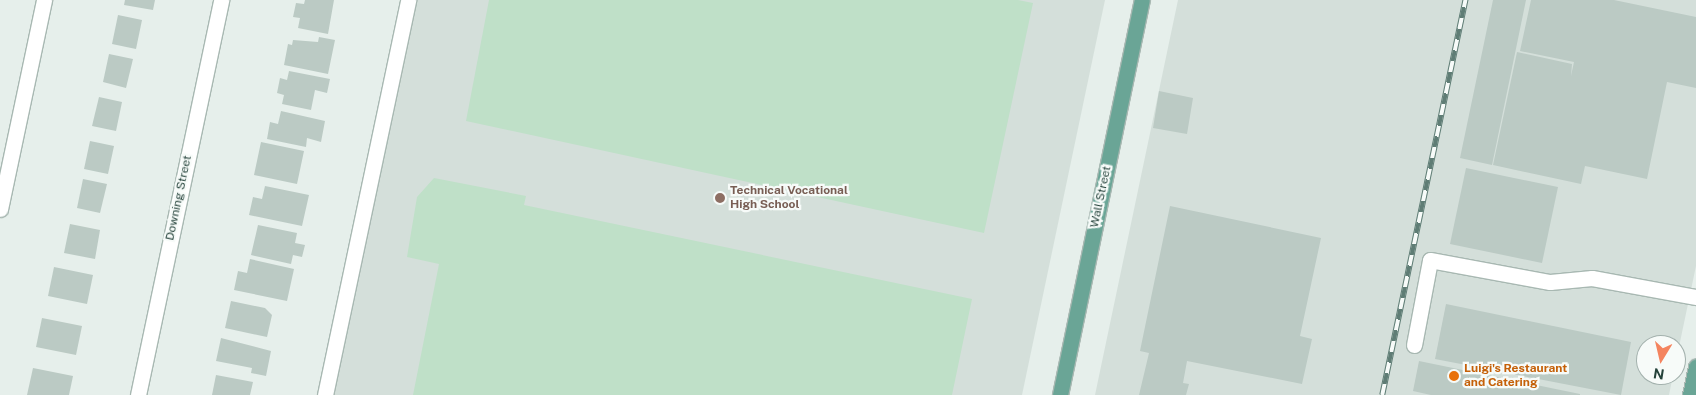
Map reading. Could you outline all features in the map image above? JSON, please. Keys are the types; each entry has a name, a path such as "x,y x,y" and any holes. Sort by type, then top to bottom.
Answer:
{"main road":[{"name":"Wall Street","path":"1060,395 1142,0"},
{"path":"1690,395 1696,366"}],"street":[{"path":"0,209 44,0"},
{"name":"Downing Street","path":"138,395 221,0"},
{"path":"325,395 408,0"},
{"path":"1414,345 1430,260 1550,282 1592,278 1696,297"}],"shaded area":[{"name":"Technical Vocational High School","path":"416,0 1105,0 1022,395 333,395"},
{"path":"1178,0 1696,0 1696,266 1681,335 1636,335 1636,385 1671,385 1669,395 1095,395"}],"green space":[{"path":"489,0 1018,0 1033,3 984,233 466,121"},
{"path":"434,178 526,196 524,205 972,299 952,395 413,395 439,264 407,257 417,197"}],"building":[{"path":"125,0 155,0 153,10 124,5"},
{"path":"305,0 334,0 328,34 298,28 300,18 293,17 296,3 304,4"},
{"path":"1493,0 1526,0 1492,165 1460,158"},
{"path":"1531,0 1614,0 1696,17 1696,88 1667,82 1647,179 1585,166 1581,184 1493,165 1517,52 1572,64 1571,76 1574,62 1520,51"},
{"path":"118,15 142,20 136,49 112,44"},
{"path":"319,37 335,40 328,74 284,65 288,44 292,45 293,40 318,42"},
{"path":"109,54 133,59 126,88 103,82"},
{"path":"289,71 330,79 327,93 315,90 311,110 282,104 284,95 277,93 280,78 287,80"},
{"path":"1159,91 1193,98 1187,134 1153,128"},
{"path":"99,97 122,102 116,131 92,126"},
{"path":"281,111 325,121 321,142 307,138 306,147 267,139 270,122 278,124"},
{"path":"90,141 114,146 108,174 84,169"},
{"path":"261,142 304,151 297,184 254,175"},
{"path":"1466,168 1558,187 1542,263 1450,244"},
{"path":"83,179 107,184 100,213 77,208"},
{"path":"265,186 309,195 302,226 249,215 253,197 262,199"},
{"path":"1170,206 1321,238 1300,336 1312,339 1302,384 1187,361 1183,383 1189,384 1186,395 1139,395 1149,353 1140,351"},
{"path":"70,224 100,230 95,259 64,253"},
{"path":"258,225 297,233 295,243 305,245 302,257 293,255 291,264 251,255"},
{"path":"250,259 294,269 287,301 234,290 238,271 247,273"},
{"path":"54,267 93,275 87,304 48,296"},
{"path":"231,301 265,308 272,315 267,337 225,328"},
{"path":"1446,304 1631,342 1621,395 1435,359"},
{"path":"42,318 82,326 76,355 36,347"},
{"path":"221,338 271,351 266,376 251,373 252,368 216,361"},
{"name":"Luigi's Restaurant and Catering","path":"1419,361 1580,395 1431,395 1413,391"},
{"path":"33,368 73,376 69,395 27,395"},
{"path":"216,375 253,382 250,395 212,395"}],"railway":[{"path":"1382,395 1465,0"}],"place":[{"name":"Technical Vocational High School","path":"720,198"},
{"name":"Luigi's Restaurant and Catering","path":"1454,376"}]}
